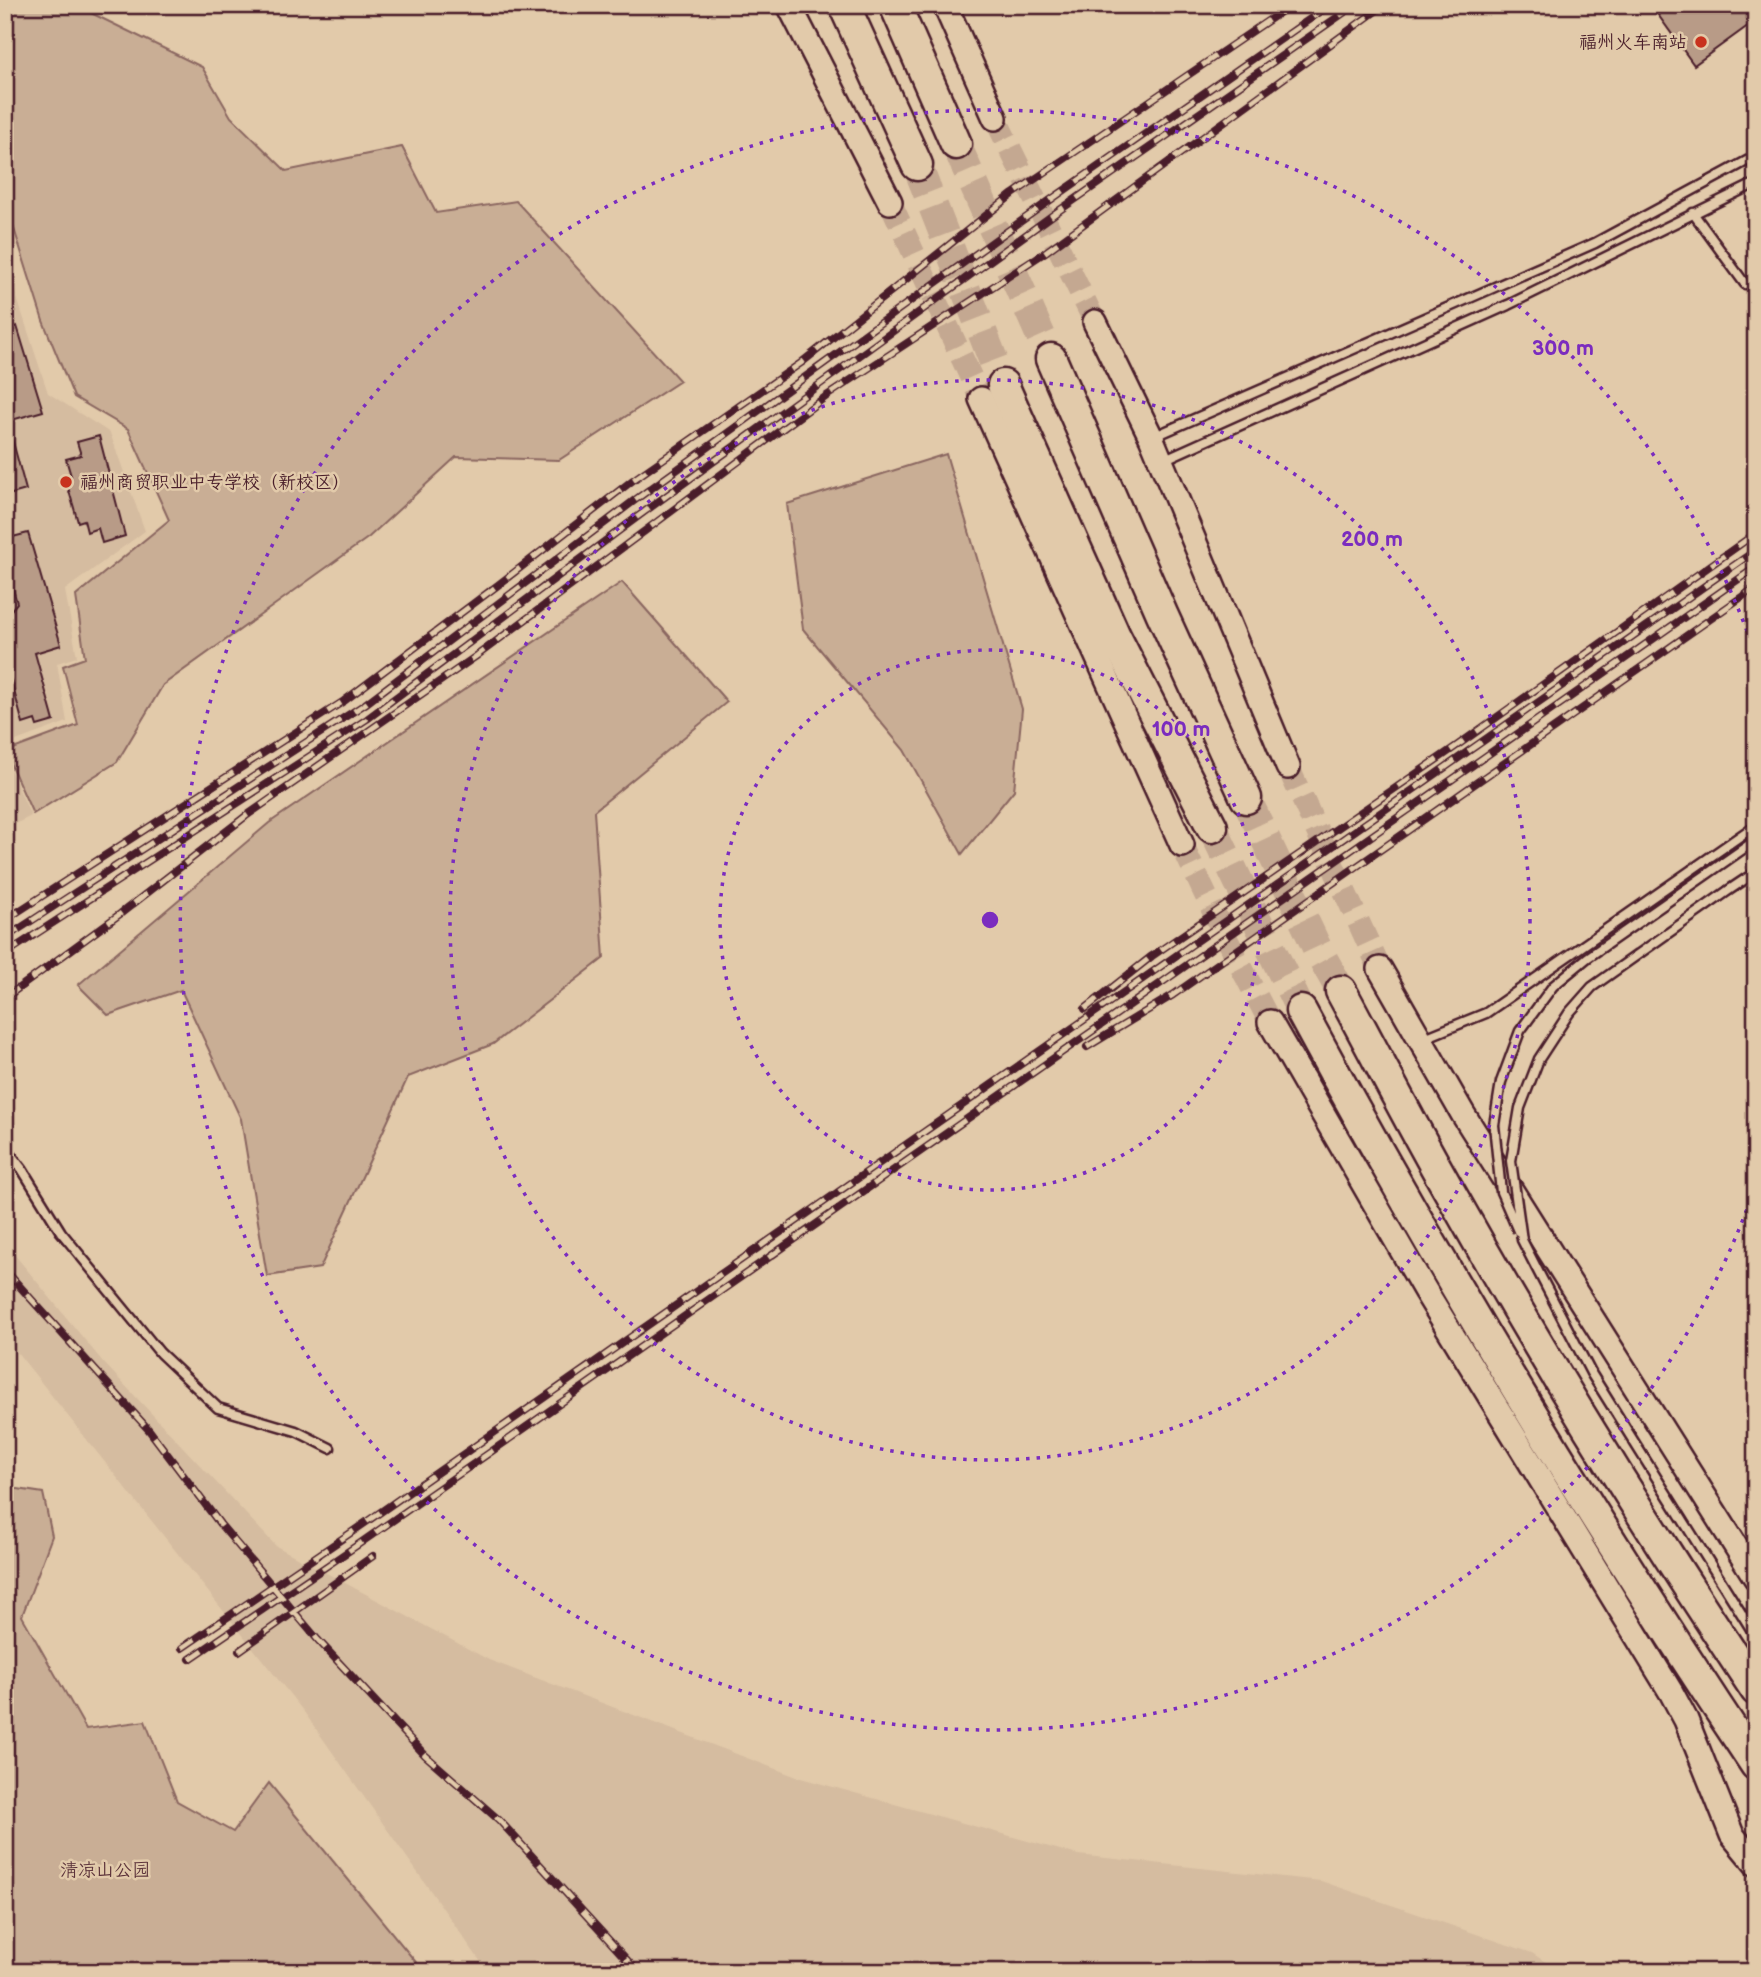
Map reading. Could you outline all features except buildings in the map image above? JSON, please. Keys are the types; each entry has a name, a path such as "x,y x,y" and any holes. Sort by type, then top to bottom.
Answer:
{"highway":[{"path":"844,5 917,165"},
{"path":"896,5 956,144"},
{"path":"1051,359 1246,798"},
{"path":"992,392 1212,827"},
{"path":"1340,991 1455,1201 1558,1377 1675,1569 1756,1690"},
{"path":"1301,1011 1362,1124 1522,1397 1684,1657 1756,1765"}],"main road":[{"path":"789,5 890,202"},
{"path":"945,5 995,118"},
{"path":"1095,321 1151,437 1288,767"},
{"path":"992,392 1182,845"},
{"path":"1380,969 1463,1114 1756,1578"},
{"path":"1270,1022 1426,1292 1671,1692 1686,1720 1732,1835 1756,1864"}],"lane":[{"path":"1151,437 1595,243 1756,156"},
{"path":"1161,461 1508,305 1756,183"},
{"path":"1693,214 1745,284"},
{"path":"1419,1040 1486,1013 1756,825"},
{"path":"1756,840 1587,958 1553,986 1520,1031 1501,1082 1494,1125 1501,1192 1522,1240 1591,1373 1756,1637"},
{"path":"1522,1240 1511,1161 1520,1108 1539,1059 1592,986 1756,872"},
{"path":"5,1147 61,1232 152,1343 218,1408 296,1431 330,1448"}],"shaded area":[{"name":"福州商贸职业中专学校（新校区）","path":"5,261 48,393 110,433 145,531 65,590 77,657 57,663 67,722 5,745"},
{"path":"5,758 31,816 5,829"},
{"path":"5,1243 103,1362 276,1546 489,1660 797,1777 1078,1855 1321,1881 1532,1953 1560,1972 488,1972 304,1712 5,1337"}],"green space":[{"path":"5,5 88,5 89,12 202,67 231,117 286,171 402,147 436,213 516,201 680,381 559,460 456,457 369,537 163,685 117,762 33,814 5,752 78,725 63,666 85,658 76,596 169,520 128,429 74,397 43,321 5,200"},
{"path":"946,454 1022,709 1014,790 962,854 904,750 803,629 787,504"},
{"path":"622,582 727,702 594,811 604,958 493,1044 408,1077 320,1268 267,1276 241,1119 181,990 108,1015 78,985 269,823"},
{"name":"清凉山公园","path":"5,1487 43,1493 52,1536 22,1616 86,1729 145,1721 177,1801 233,1832 269,1783 424,1972 5,1972"}],"tunnel":[{"path":"995,118 1095,322"},
{"path":"956,144 1051,359"},
{"path":"917,165 1003,385"},
{"path":"890,202 981,399"},
{"path":"1288,767 1380,969"},
{"path":"1246,798 1318,950 1341,991"},
{"path":"1212,827 1301,1011"},
{"path":"1182,845 1270,1022"}],"railway":[{"path":"5,920 344,701 633,480 801,363 1013,194 1291,5"},
{"path":"5,938 365,704 635,500 1049,201 1330,5"},
{"path":"5,954 367,719 644,512 1057,212 1355,5"},
{"path":"5,998 120,914 246,816 475,657 828,395 1044,253 1384,5"},
{"path":"1085,1009 1152,956 1455,747 1756,533"},
{"path":"182,1648 352,1532 1756,550"},
{"path":"190,1659 359,1544 1756,567"},
{"path":"1087,1047 1173,995 1756,587"},
{"path":"5,1270 149,1430 220,1524 318,1640 425,1755 499,1820 638,1972"},
{"path":"239,1651 373,1556"}],"place":[{"name":"福州火车南站","path":"1701,42"},
{"name":"福州商贸职业中专学校（新校区）","path":"66,482"}]}
